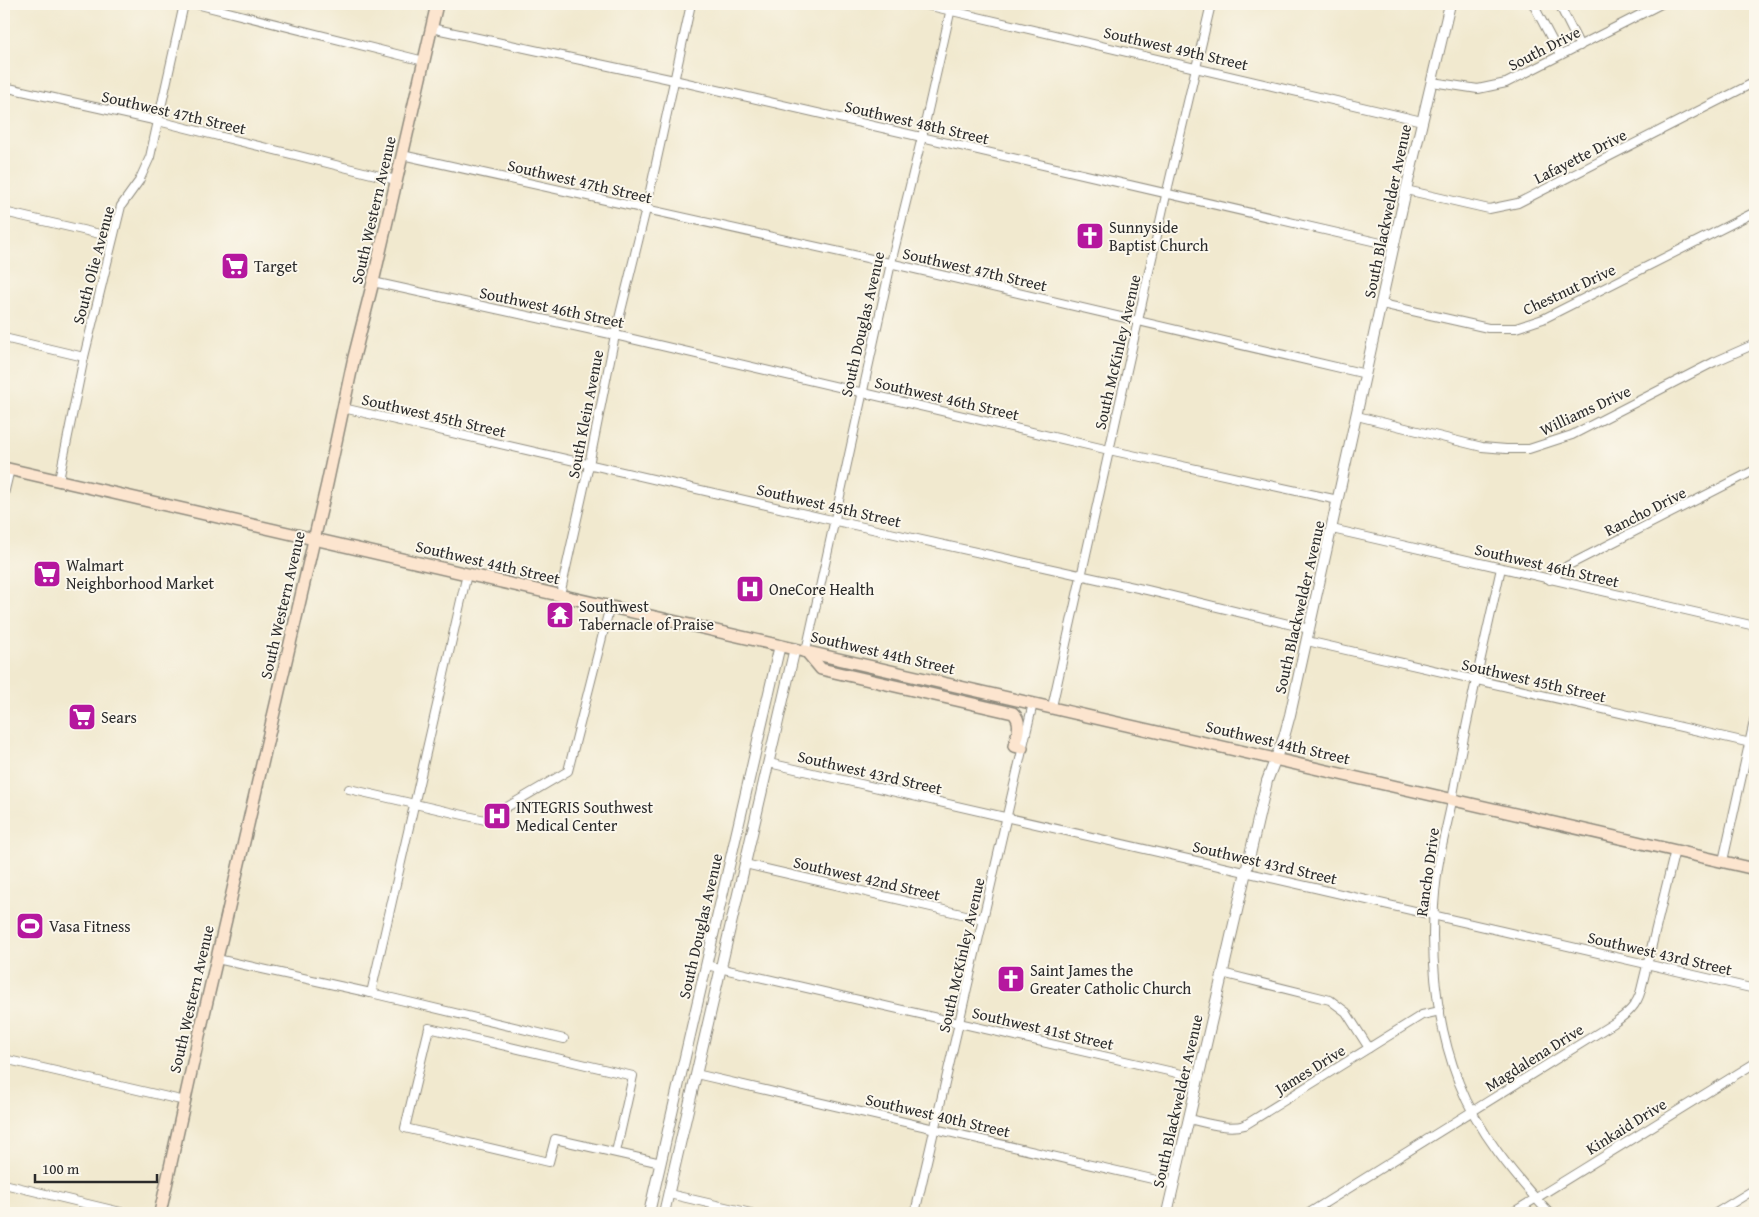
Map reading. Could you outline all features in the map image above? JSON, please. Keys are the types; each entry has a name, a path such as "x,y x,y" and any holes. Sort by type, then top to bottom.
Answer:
{"main road":[{"name":"South Western Avenue","path":"160,1213 315,539 342,408 437,4"},
{"name":"Southwest 44th Street","path":"7,468 1755,869"},
{"path":"801,650 821,669 1013,713 1019,723 1018,747"}],"street":[{"name":"South Olie Avenue","path":"59,480 84,356 121,206 139,181 150,157 184,4"},
{"path":"196,4 424,61"},
{"name":"South Klein Avenue","path":"560,595 615,335 646,209 691,4"},
{"name":"Southwest 49th Street","path":"922,4 951,7 1422,121"},
{"name":"South McKinley Avenue","path":"1052,707 1166,195 1211,4"},
{"name":"South Blackwelder Avenue","path":"1167,1213 1267,781 1284,737 1310,629 1406,190 1450,4"},
{"path":"1533,4 1560,55"},
{"path":"1559,4 1580,46"},
{"name":"South Drive","path":"1432,82 1478,89 1506,83 1662,4"},
{"name":"South Douglas Avenue","path":"664,1213 768,763 836,521 862,392 951,7"},
{"name":"Southwest 48th Street","path":"432,28 674,80 1166,195 1394,246"},
{"name":"Lafayette Drive","path":"1406,190 1489,209 1518,203 1755,82"},
{"name":"Southwest 47th Street","path":"4,87 158,121 396,180"},
{"name":"Southwest 47th Street","path":"402,155 891,263 1366,374"},
{"path":"4,212 113,237"},
{"name":"Chestnut Drive","path":"1382,304 1488,328 1516,328 1543,319 1755,212"},
{"name":"Southwest 46th Street","path":"373,282 615,335 1110,450 1338,500"},
{"path":"4,338 84,356"},
{"name":"Williams Drive","path":"1357,416 1482,447 1506,450 1529,449 1572,435 1714,362 1755,344"},
{"name":"Southwest 45th Street","path":"342,408 1081,575 1310,629"},
{"path":"4,494 7,468"},
{"name":"Rancho Drive","path":"1550,580 1567,566 1755,470"},
{"name":"Southwest 46th Street","path":"1332,529 1755,626"},
{"name":"Rancho Drive","path":"1501,568 1437,872 1433,914 1434,974 1440,1011 1454,1069 1463,1091 1473,1111 1503,1158 1549,1213"},
{"path":"371,993 467,574"},
{"path":"349,789 485,820 568,771 610,606"},
{"name":"Southwest 45th Street","path":"1307,641 1752,743"},
{"name":"South Douglas Avenue","path":"649,1213 780,645"},
{"name":"South McKinley Avenue","path":"915,1213 1007,817 1018,747 1033,703"},
{"path":"1723,861 1752,743 1755,717"},
{"name":"Southwest 43rd Street","path":"768,763 1755,989"},
{"name":"Magdalena Drive","path":"1309,1213 1614,1023 1628,1012 1639,998 1675,850"},
{"name":"Southwest 42nd Street","path":"745,864 983,918"},
{"path":"217,959 564,1039"},
{"name":"Southwest 41st Street","path":"706,965 1199,1078"},
{"path":"1222,973 1330,1000 1346,1012 1370,1048"},
{"name":"James Drive","path":"1189,1119 1222,1126 1246,1125 1422,1016 1440,1011"},
{"path":"616,1152 633,1076 429,1028 405,1128 550,1162 555,1139 661,1163"},
{"path":"4,1059 185,1101"},
{"name":"Kinkaid Drive","path":"1512,1213 1755,1063"},
{"name":"Southwest 40th Street","path":"696,1074 1174,1184"},
{"path":"4,1184 125,1213"},
{"path":"1716,1213 1755,1188"},
{"path":"669,1194 751,1213"}],"place":[{"name":"Sunnyside Baptist Church","path":"1090,236"},
{"name":"Target","path":"235,266"},
{"name":"Walmart Neighborhood Market","path":"47,574"},
{"name":"OneCore Health","path":"750,589"},
{"name":"Southwest Tabernacle of Praise","path":"560,615"},
{"name":"Sears","path":"82,717"},
{"name":"INTEGRIS Southwest Medical Center","path":"497,816"},
{"name":"Vasa Fitness","path":"30,926"},
{"name":"Saint James the Greater Catholic Church","path":"1011,979"}]}
